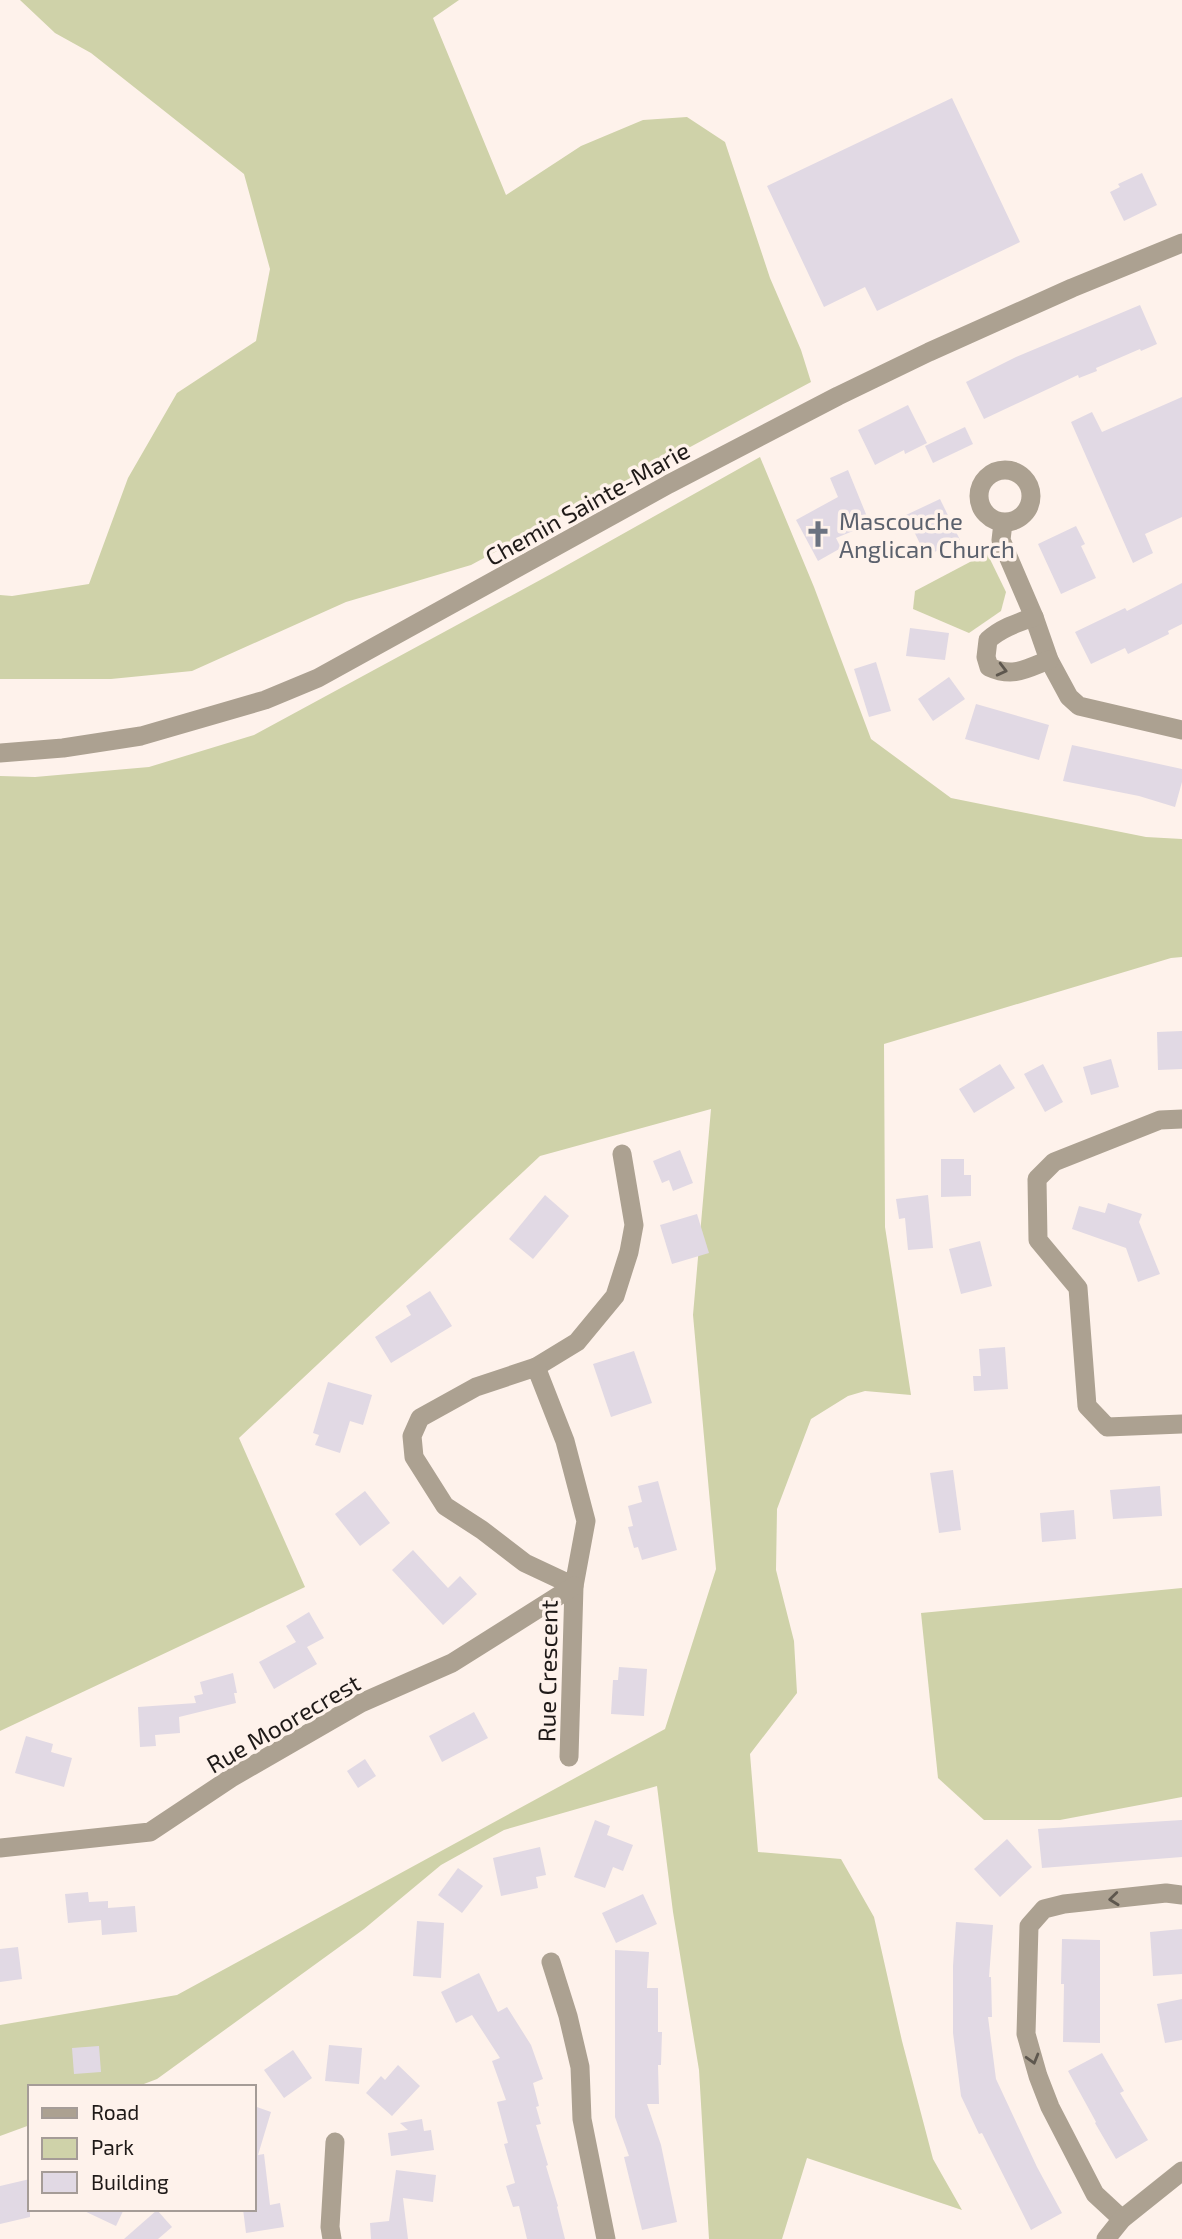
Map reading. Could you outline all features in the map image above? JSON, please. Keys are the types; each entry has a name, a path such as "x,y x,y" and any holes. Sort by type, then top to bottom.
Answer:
{"street":[{"name":"Chemin Sainte-Marie","path":"0,753 63,748 141,736 265,700 307,682 467,597 669,484 850,390 1060,293 1182,243"},
{"path":"1003,523 1002,540 1049,660 1065,691 1079,706 1182,730"},
{"path":"1034,617 1013,624 988,640 986,657 989,667 1003,673 1017,673 1049,660"},
{"path":"1182,1119 1160,1120 1054,1162 1037,1179 1038,1240 1079,1288 1087,1406 1107,1427 1182,1424"},
{"name":"Rue Crescent","path":"573,1586 525,1563 445,1506 414,1457 412,1436 420,1418 476,1387 536,1367 577,1342 615,1296 629,1252 634,1225 622,1154"},
{"name":"Rue Crescent","path":"536,1367 565,1441 586,1521 573,1586 569,1757"},
{"name":"Rue Moorecrest","path":"0,1848 150,1832 231,1778 362,1703 452,1663 573,1586"},
{"path":"1122,2219 1095,2194 1050,2107 1038,2076 1026,2034 1029,1926 1044,1909 1064,1904 1166,1893 1182,1895"},
{"path":"551,1962 568,2015 580,2067 582,2119 606,2239"},
{"path":"332,2239 330,2227 335,2142"},
{"path":"1106,2239 1122,2219 1182,2172"}],"green space":[{"path":"20,0 459,0 433,18 506,195 581,146 643,120 687,117 725,142 770,278 801,350 811,382 471,565 346,602 192,671 111,679 0,679 0,595 12,596 89,584 128,478 177,393 256,341 270,269 244,174 91,53 55,33"},
{"path":"760,457 814,587 871,739 951,798 1146,837 1182,839 1182,957 1171,958 884,1044 885,1227 911,1395 865,1391 848,1396 811,1419 777,1509 776,1570 794,1641 797,1693 750,1754 758,1852 841,1859 874,1917 902,2041 933,2159 962,2210 807,2158 782,2239 709,2239 699,2070 673,1912 657,1786 504,1830 441,1865 364,1929 157,2079 141,2085 28,2085 28,2126 0,2136 0,2025 177,1995 665,1729 716,1569 693,1315 711,1109 540,1156 239,1438 305,1587 0,1731 0,776 35,777 149,767 254,735"},
{"path":"987,553 1006,592 1001,611 969,633 913,609 915,591"},
{"path":"1182,1588 1182,1797 1060,1820 984,1820 938,1778 921,1613"}],"building":[{"path":"952,98 1020,242 877,311 865,287 824,307 767,186"},
{"path":"1142,173 1157,205 1124,221 1110,192 1120,187 1118,184"},
{"path":"1140,305 1157,344 1096,368 1097,371 1079,378 1078,375 984,419 966,382 1016,357"},
{"path":"1182,397 1182,517 1145,534 1153,553 1133,563 1071,422 1092,412 1102,432"},
{"path":"908,405 927,443 905,454 904,450 875,465 858,430"},
{"path":"965,427 973,444 933,463 925,446"},
{"path":"848,470 870,524 836,538 841,548 818,561 796,520 838,497 830,478"},
{"path":"940,499 960,540 926,556 906,515"},
{"path":"1076,526 1085,544 1081,546 1096,578 1061,594 1038,544"},
{"path":"1182,583 1182,624 1168,631 1169,634 1128,654 1125,648 1091,664 1075,632 1125,608 1127,611"},
{"path":"910,628 949,633 945,660 906,656"},
{"path":"876,662 891,711 869,717 854,669"},
{"path":"949,677 965,699 933,721 918,699"},
{"path":"976,704 1049,725 1039,760 965,739"},
{"path":"1072,745 1182,769 1182,782 1175,807 1139,796 1063,781"},
{"path":"1182,1031 1182,1069 1158,1070 1157,1032"},
{"path":"1111,1059 1119,1087 1091,1095 1083,1067"},
{"path":"1000,1064 1015,1088 974,1113 959,1089"},
{"path":"1043,1064 1063,1102 1045,1112 1024,1074"},
{"path":"680,1150 693,1183 673,1191 669,1180 662,1183 653,1161"},
{"path":"941,1159 964,1159 964,1175 971,1175 971,1196 941,1197"},
{"path":"545,1195 569,1216 533,1259 509,1239"},
{"path":"928,1195 933,1248 908,1250 905,1218 899,1219 896,1199"},
{"path":"1108,1203 1142,1214 1139,1222 1160,1274 1138,1282 1126,1248 1072,1229 1079,1206 1105,1213"},
{"path":"697,1214 709,1253 672,1264 660,1225"},
{"path":"980,1241 992,1286 961,1294 949,1249"},
{"path":"430,1291 452,1326 391,1363 375,1337 411,1315 406,1306"},
{"path":"1005,1347 1008,1389 974,1391 973,1376 981,1376 979,1349"},
{"path":"634,1351 652,1403 611,1417 593,1364"},
{"path":"328,1382 372,1395 363,1425 350,1421 340,1453 315,1445 319,1435 313,1433"},
{"path":"953,1470 961,1530 939,1533 930,1473"},
{"path":"658,1481 677,1550 642,1560 638,1547 634,1548 628,1527 633,1526 628,1506 642,1502 638,1486"},
{"path":"1160,1486 1162,1516 1113,1519 1110,1490"},
{"path":"365,1491 390,1523 360,1546 335,1514"},
{"path":"1074,1510 1076,1539 1042,1542 1040,1513"},
{"path":"413,1550 448,1588 460,1576 477,1594 443,1625 392,1570"},
{"path":"309,1612 324,1638 307,1647 317,1664 274,1689 259,1662 296,1642 286,1626"},
{"path":"619,1667 647,1669 644,1716 611,1714 613,1680 618,1680"},
{"path":"233,1673 236,1703 179,1717 180,1733 155,1735 156,1746 140,1747 138,1707 196,1703 194,1696 203,1694 200,1682"},
{"path":"474,1712 488,1738 442,1762 429,1736"},
{"path":"26,1736 53,1744 51,1752 72,1758 64,1787 15,1773"},
{"path":"365,1759 376,1776 358,1788 347,1771"},
{"path":"595,1820 610,1826 607,1835 633,1845 623,1871 613,1867 605,1888 574,1877"},
{"path":"1182,1820 1182,1857 1042,1868 1038,1829"},
{"path":"1007,1839 1032,1867 1000,1897 974,1869"},
{"path":"540,1847 546,1875 536,1877 538,1888 501,1896 493,1858"},
{"path":"458,1868 483,1886 462,1913 438,1895"},
{"path":"88,1892 89,1902 108,1901 108,1908 135,1906 137,1932 102,1935 101,1920 68,1923 65,1894"},
{"path":"643,1894 657,1924 616,1943 602,1913"},
{"path":"417,1921 444,1923 441,1978 413,1976"},
{"path":"956,1922 993,1925 989,1977 992,2017 988,2017 996,2079 1037,2167 1062,2213 1031,2230 961,2096 953,2033"},
{"path":"1182,1929 1182,1974 1153,1976 1150,1932"},
{"path":"1062,1939 1100,1940 1100,2043 1063,2042"},
{"path":"18,1947 22,1979 0,1982 0,1949"},
{"path":"615,1950 649,1952 647,1988 658,1988 658,2032 662,2032 661,2065 658,2065 659,2104 647,2104 661,2145 677,2222 642,2230 624,2157 629,2156 615,2117"},
{"path":"479,1973 498,2012 507,2007 531,2045 543,2079 533,2083 541,2124 536,2125 565,2239 527,2239 519,2206 513,2207 506,2186 515,2183 504,2144 508,2143 497,2102 506,2100 492,2061 500,2058 472,2015 456,2023 441,1992"},
{"path":"1182,1999 1182,2040 1165,2043 1157,2004"},
{"path":"329,2045 362,2048 359,2084 325,2081"},
{"path":"99,2046 101,2072 74,2074 72,2048"},
{"path":"293,2050 312,2078 284,2098 264,2070"},
{"path":"1102,2053 1124,2091 1120,2093 1148,2140 1116,2159 1068,2071"},
{"path":"398,2065 420,2086 392,2116 366,2093 381,2076 385,2080"},
{"path":"256,2107 271,2112 258,2155 264,2154 270,2205 280,2203 284,2227 246,2233 243,2211 256,2211"},
{"path":"422,2119 424,2131 431,2130 434,2150 391,2156 388,2133 408,2130 400,2123"},
{"path":"396,2170 436,2175 433,2202 403,2198 408,2239 371,2239 370,2223 389,2221"},
{"path":"28,2179 30,2217 0,2224 0,2186"},
{"path":"84,2211 123,2211 116,2226"},
{"path":"156,2211 172,2227 158,2239 124,2239"}],"place":[{"name":"Mascouche Anglican Church","path":"818,534"}]}
